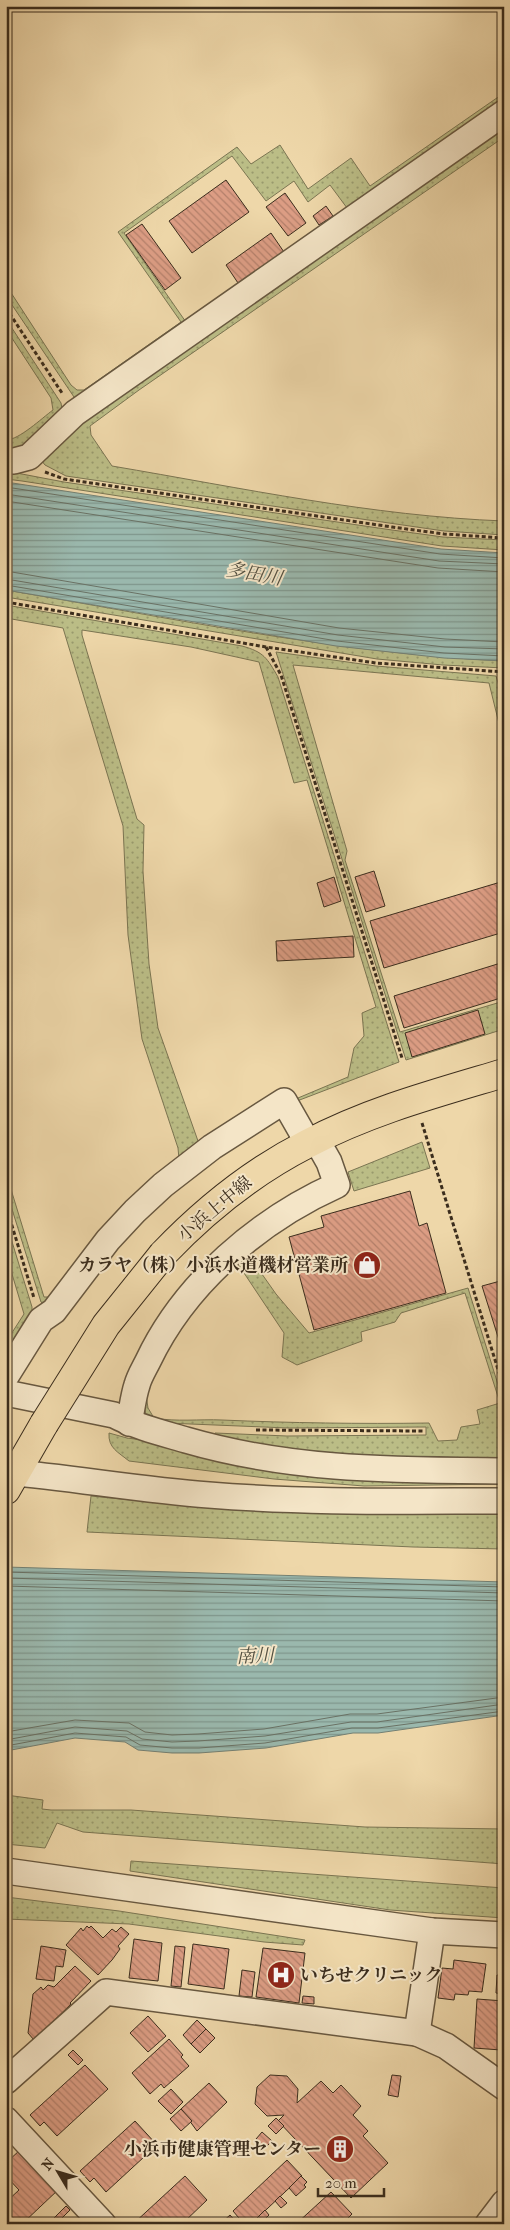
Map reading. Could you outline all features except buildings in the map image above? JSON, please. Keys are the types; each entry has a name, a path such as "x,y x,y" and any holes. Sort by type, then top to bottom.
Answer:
{"main road":[{"name":"小浜上中線","path":"9,1481 106,1325 162,1254 222,1198 267,1167 312,1141 365,1118 415,1100 504,1073"}],"street":[{"path":"10,461 29,457 75,413 504,113"},
{"path":"6,1376 41,1320 54,1312 90,1263 135,1211 188,1164 244,1125 284,1101 328,1162 337,1185 310,1197 259,1230 210,1275 171,1319 137,1385 129,1423"},
{"path":"6,1393 114,1415 129,1423 203,1445 278,1461 367,1470 504,1471"},
{"path":"9,1481 265,1499 504,1501"},
{"path":"6,1871 432,1931 504,1934"},
{"path":"417,2033 432,1931"},
{"path":"6,2082 106,1992 417,2033 446,2046 504,2087"},
{"path":"6,2120 103,2224"},
{"path":"488,2224 504,2203"}],"path":[{"path":"6,308 75,413"},
{"path":"10,461 64,479 435,533 504,538"},
{"path":"6,602 266,647 376,663 502,672 504,687"},
{"path":"266,647 281,675 402,1058"},
{"path":"415,1100 466,1272 504,1389"},
{"path":"6,1206 41,1320"},
{"path":"248,1430 423,1431"}],"green space":[{"path":"504,93 504,104 350,212 330,185 308,202 294,181 266,201 232,156 124,233 188,325 76,400 6,296 6,285 71,385 77,390 84,390 181,322 118,232 237,147 251,164 280,145 308,189 351,158 370,186"},
{"path":"504,122 504,137 90,426 91,435 112,466 356,507 455,518 504,521 504,535 444,531 66,476 45,465 41,460 76,421"},
{"path":"6,319 61,403 63,415 24,448 6,451 6,440 24,433 53,410 51,398 6,329"},
{"path":"6,471 64,482 392,530 443,537 504,540 504,550 442,546 6,479"},
{"path":"6,590 192,623 316,642 441,657 504,661 504,668 377,659 6,597"},
{"path":"6,605 242,646 260,653 268,660 278,677 399,1062 297,1101 240,1119 47,1307 41,1302 6,1190 6,1173 44,1297 50,1297 179,1159 178,1148 142,1039 128,935 123,826 63,628 6,618","holes":["82,630 191,647 259,662 294,783 307,780 376,1007 362,1013 364,1036 354,1048 348,1077 298,1098 288,1090 217,1132 198,1141 158,1028 149,964 143,871 144,825 137,819"]},
{"path":"276,652 376,666 496,676 504,703 504,744 489,683 293,665 347,851 345,860 400,1032 504,1001 504,1029 406,1060"},
{"path":"422,1142 430,1168 354,1191 348,1172"},
{"path":"6,1222 32,1307 32,1317 6,1356 6,1342 24,1314 6,1254"},
{"path":"245,1250 276,1294 309,1333 468,1288 504,1404 504,1465 369,1463 279,1454 215,1440 215,1433 287,1436 426,1435 426,1427 288,1428 166,1423 146,1420 143,1387 169,1334 145,1388 148,1408 154,1418 300,1423 429,1423 438,1441 457,1440 461,1427 480,1424 477,1410 500,1403 465,1293 401,1313 395,1322 361,1332 362,1341 297,1365 282,1357 284,1333 236,1261 187,1311 170,1332 175,1323 214,1279"},
{"path":"109,1433 127,1438 158,1442 504,1478 504,1484 364,1486 274,1479 129,1461 112,1446"},
{"path":"91,1496 202,1507 256,1510 504,1512 504,1549 413,1547 87,1532"},
{"path":"6,1795 43,1800 42,1809 51,1810 131,1810 365,1827 504,1829 504,1864 83,1832 57,1823 45,1848 6,1844"},
{"path":"131,1861 504,1888 504,1918 390,1910 130,1871"},
{"path":"6,1897 119,1911 305,1940 303,1945 264,1942 129,1924 6,1919"}],"water":[{"name":"多田川","path":"6,482 441,549 504,553 504,661 444,658 336,646 6,590"},
{"name":"南川","path":"6,1567 504,1582 504,1715 378,1733 353,1733 266,1748 199,1753 138,1750 125,1742 75,1738 6,1751"}],"place":[{"name":"カラヤ（株）小浜水道機材営業所","path":"367,1265"},
{"name":"いちせクリニック","path":"281,1975"},
{"name":"小浜市健康管理センター","path":"340,2149"}]}
